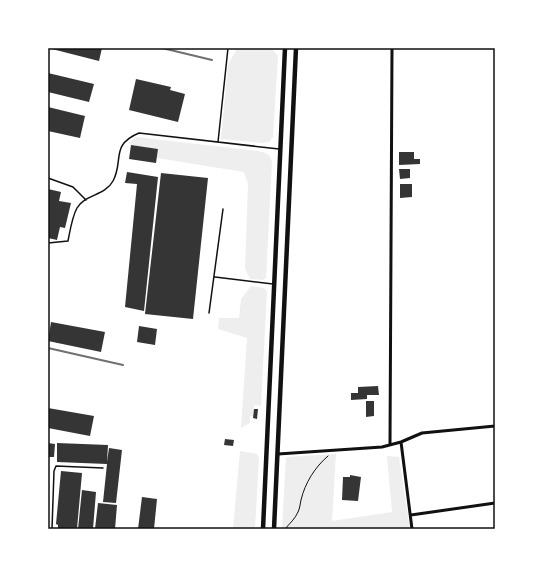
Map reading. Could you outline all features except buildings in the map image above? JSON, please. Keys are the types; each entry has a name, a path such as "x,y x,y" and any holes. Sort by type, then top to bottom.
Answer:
{"main road":[{"path":"263,529 279,148 285,48"},
{"path":"274,529 296,48"}],"street":[{"path":"390,445 392,48"},
{"path":"278,454 333,452 390,445 422,433 495,426"},
{"path":"401,442 412,529"},
{"path":"411,515 495,503"}],"lane":[{"path":"218,142 228,48"},
{"path":"48,243 68,241 77,208 86,200 102,193 113,181 121,147 129,137 139,133 279,148"},
{"path":"48,178 73,187 86,200"},
{"path":"209,313 223,209"},
{"path":"215,277 273,284"},
{"path":"52,529 54,471 56,466 103,468"}],"path":[{"path":"285,529 295,520 300,510 305,488 313,472 319,463 333,452"}],"shaded area":[{"path":"237,48 268,48 272,49 278,56 273,137 269,142 263,143 221,139 228,65"},
{"path":"136,137 258,151 269,155 272,162 266,278 263,280 250,279 245,268 248,184 244,172 157,158 158,149 131,145 129,143"},
{"path":"251,286 264,288 267,291 261,406 254,405 253,416 250,416 250,423 241,428 247,338 218,329 219,318 239,318 241,299"},
{"path":"240,451 257,454 259,458 255,529 233,529"},
{"path":"336,454 332,521 392,512 387,456 399,457 410,529 282,529 286,457"}],"railway":[{"path":"162,48 212,60"},
{"path":"48,348 123,365"}]}
